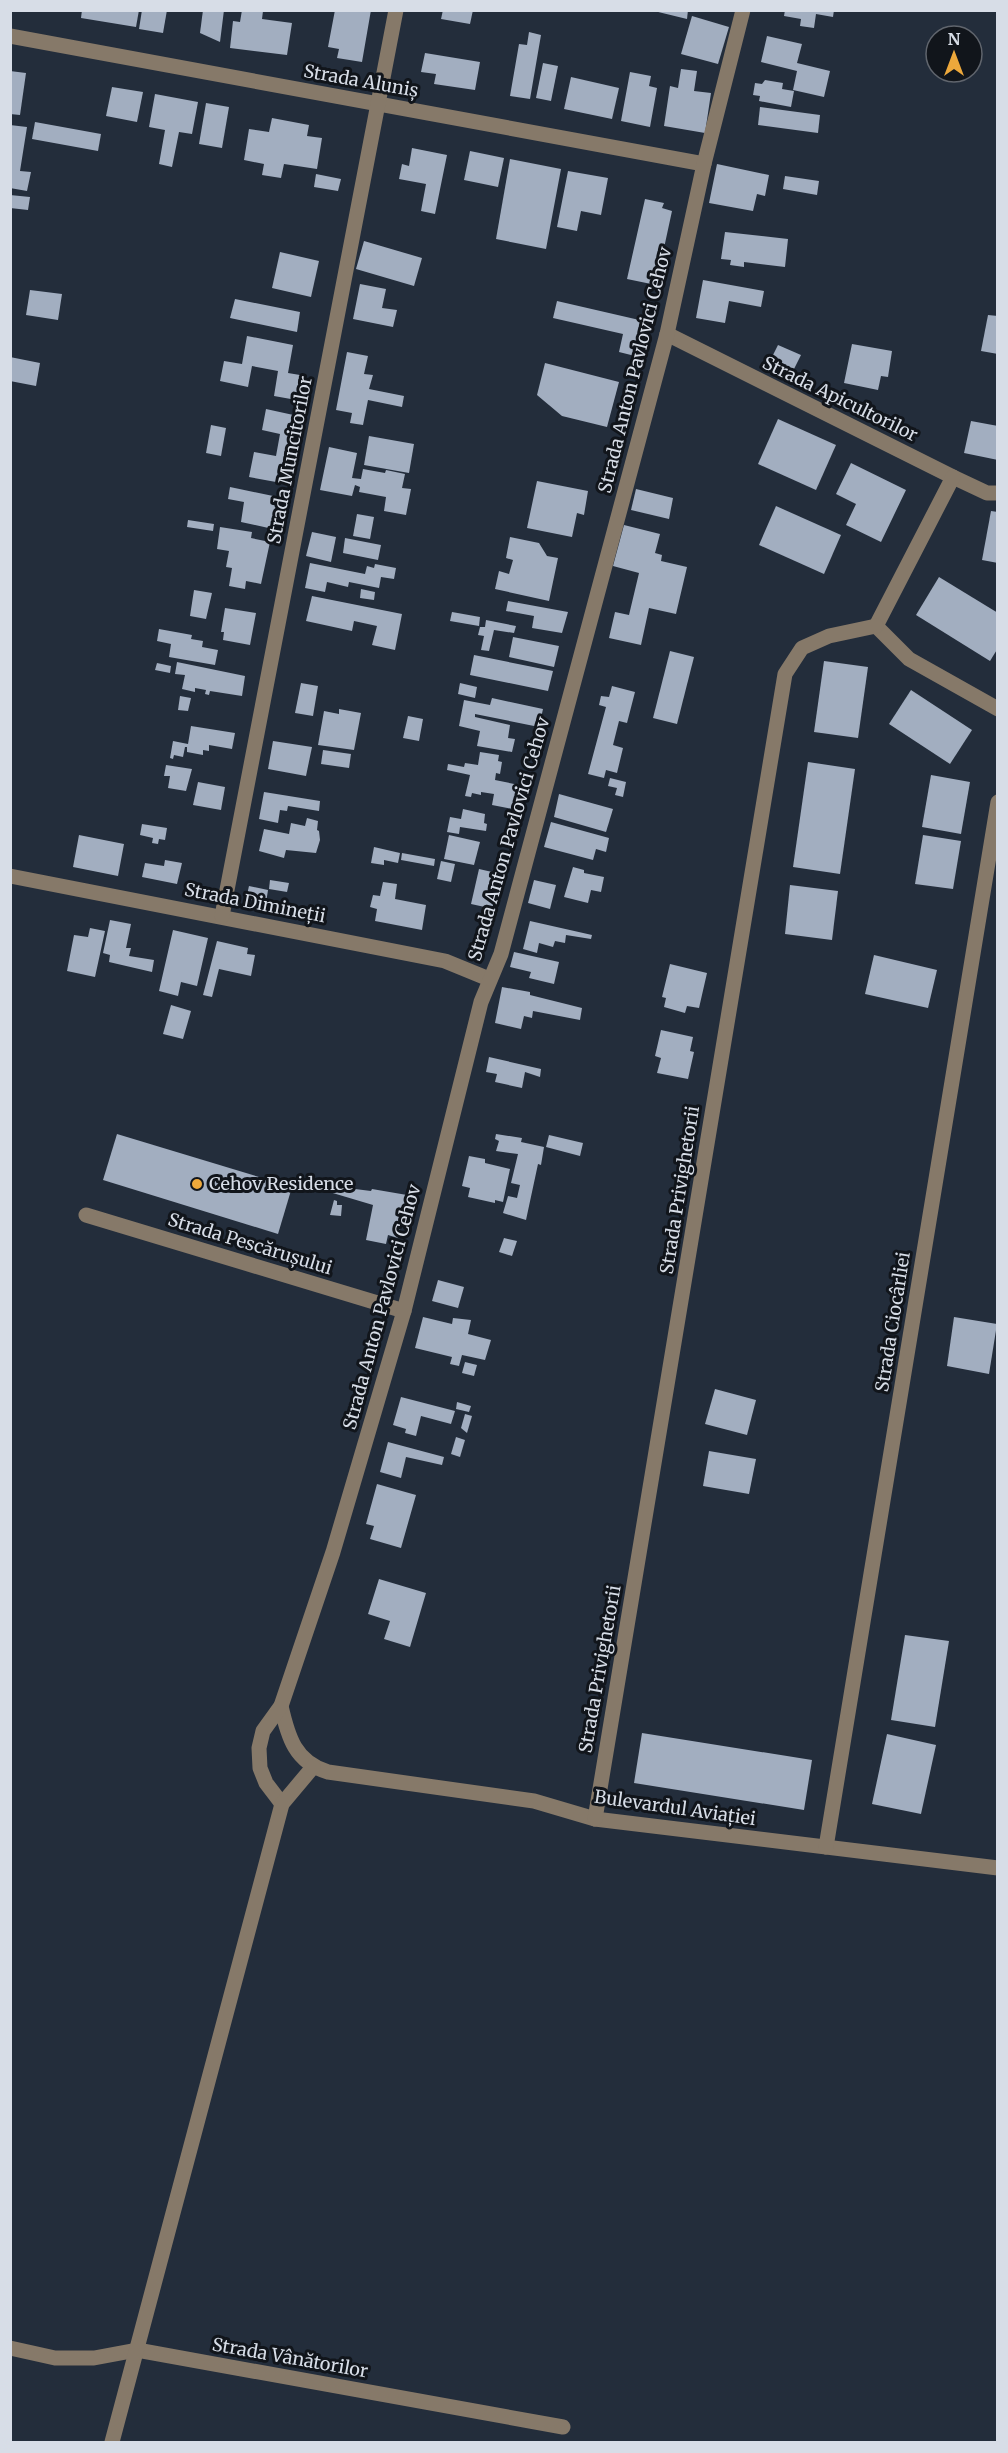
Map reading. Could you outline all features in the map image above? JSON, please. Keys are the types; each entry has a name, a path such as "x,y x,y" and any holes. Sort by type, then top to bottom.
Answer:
{"street":[{"name":"Strada Muncitorilor","path":"222,916 396,10"},
{"name":"Strada Anton Pavlovici Cehov","path":"282,1804 266,1783 260,1768 259,1748 263,1731 281,1706 333,1552 404,1311 481,1002 504,942 667,334 704,164 743,10"},
{"name":"Strada Aluniș","path":"10,36 704,164"},
{"name":"Strada Apicultorilor","path":"667,334 953,477 987,493 998,493"},
{"path":"953,477 876,626 909,659 998,708"},
{"name":"Strada Privighetorii","path":"595,1819 785,674 802,648 829,636 876,626"},
{"name":"Strada Ciocârliei","path":"826,1847 998,802"},
{"name":"Strada Dimineții","path":"10,876 445,961 489,980"},
{"name":"Strada Pescărușului","path":"86,1215 404,1311"},
{"path":"112,2442 282,1804 313,1767 293,1744 281,1706"},
{"name":"Bulevardul Aviației","path":"313,1767 328,1772 534,1801 595,1819 998,1868"},
{"name":"Strada Vânătorilor","path":"10,2348 55,2358 94,2358 137,2350 563,2427"}],"building":[{"path":"82,10 139,10 136,27 81,18"},
{"path":"142,10 167,10 163,33 139,29"},
{"path":"203,10 224,10 220,42 200,33"},
{"path":"242,10 263,11 262,19 292,23 287,55 230,48 233,21 240,22"},
{"path":"335,10 371,10 362,62 337,58 339,49 328,47"},
{"path":"443,10 473,10 470,24 441,19"},
{"path":"650,10 688,10 687,19"},
{"path":"785,10 834,10 833,17 816,14 814,28 800,26 801,19 784,16"},
{"path":"692,16 729,27 718,64 681,54"},
{"path":"529,32 541,35 530,99 510,96 519,44 527,45"},
{"path":"767,36 802,44 797,63 830,71 824,97 793,90 797,71 761,62"},
{"path":"425,53 480,62 475,90 434,84 436,74 421,72"},
{"path":"543,63 558,66 551,101 536,98"},
{"path":"681,69 697,71 694,91 711,93 705,133 664,126 670,86 678,88"},
{"path":"10,71 26,73 20,115 10,114"},
{"path":"630,72 651,76 649,86 657,88 650,127 621,121"},
{"path":"571,77 619,88 612,119 564,109"},
{"path":"765,80 783,83 782,89 794,91 791,107 759,101 760,96 753,95 755,83 762,84"},
{"path":"112,87 143,92 137,122 106,116"},
{"path":"155,94 198,102 192,134 179,132 172,167 159,164 165,130 149,127"},
{"path":"206,103 229,107 222,148 199,144"},
{"path":"760,107 820,115 818,133 758,125"},
{"path":"272,118 309,125 307,136 322,138 317,169 284,164 281,178 262,175 264,164 244,160 249,129 269,132"},
{"path":"35,122 101,134 98,151 32,139"},
{"path":"10,125 27,127 20,171 31,172 27,191 10,188"},
{"path":"412,148 447,155 435,214 421,211 426,184 399,179 402,164 409,166"},
{"path":"470,151 504,158 498,187 464,180"},
{"path":"510,159 561,169 546,249 496,239"},
{"path":"717,164 769,175 765,196 757,194 753,211 709,203"},
{"path":"568,171 608,178 601,215 581,211 577,231 557,227"},
{"path":"316,174 341,179 338,191 314,187"},
{"path":"785,176 819,181 817,195 783,189"},
{"path":"10,195 30,197 28,210 10,208"},
{"path":"645,199 664,203 662,208 672,211 656,285 627,279"},
{"path":"725,232 788,239 785,267 744,262 744,267 730,265 731,260 721,259"},
{"path":"364,241 422,258 414,286 356,269"},
{"path":"280,252 319,261 311,297 272,288"},
{"path":"703,280 764,291 761,307 729,301 725,323 696,318"},
{"path":"360,284 386,289 382,308 397,310 393,327 353,319"},
{"path":"30,290 62,294 58,320 26,315"},
{"path":"235,299 300,312 297,332 230,318"},
{"path":"557,301 648,322 639,357 619,352 623,334 553,318"},
{"path":"988,315 998,316 998,354 981,351"},
{"path":"247,336 293,345 288,373 306,376 302,401 274,396 278,371 252,366 248,387 220,381 224,361 242,364"},
{"path":"852,344 892,351 888,377 881,376 878,390 844,383"},
{"path":"778,345 801,355 790,377 767,367"},
{"path":"347,352 368,356 364,374 373,375 369,389 404,396 402,407 368,400 363,425 350,423 352,413 336,410"},
{"path":"10,357 40,363 36,386 10,381"},
{"path":"545,363 619,382 607,427 562,416 537,395"},
{"path":"266,409 298,416 289,458 286,458 283,472 278,471 276,482 249,477 254,452 276,456 280,434 262,430"},
{"path":"778,419 836,445 816,490 758,464"},
{"path":"971,421 998,426 998,460 964,453"},
{"path":"211,425 226,428 221,456 206,453"},
{"path":"369,436 414,444 409,473 364,465"},
{"path":"329,447 357,453 352,478 361,479 363,469 405,474 402,488 411,489 406,515 384,511 386,497 359,492 360,487 355,485 352,496 320,490"},
{"path":"851,463 906,490 881,542 846,525 856,504 836,494"},
{"path":"537,481 588,491 584,515 577,513 572,537 527,528"},
{"path":"230,487 278,497 273,529 241,522 244,502 228,499"},
{"path":"636,489 673,498 669,519 631,510"},
{"path":"776,506 841,535 824,574 759,545"},
{"path":"991,511 998,512 998,563 982,560"},
{"path":"357,514 374,517 370,539 353,536"},
{"path":"188,520 214,524 213,531 187,527"},
{"path":"624,525 660,534 655,553 662,555 661,561 687,567 676,614 649,608 641,645 609,638 615,612 629,615 639,573 613,566"},
{"path":"220,527 252,532 251,538 270,542 261,584 246,581 245,589 229,586 232,568 226,567 229,551 217,549"},
{"path":"312,532 336,537 331,562 306,556"},
{"path":"510,537 539,543 547,556 558,558 549,601 495,589 499,571 509,574 513,560 506,558"},
{"path":"345,538 381,545 378,560 343,553"},
{"path":"310,563 365,574 367,566 374,568 375,564 396,568 394,579 381,577 379,588 349,582 348,587 327,582 325,592 305,588"},
{"path":"939,577 998,613 998,648 990,661 916,615"},
{"path":"361,589 375,592 374,600 360,598"},
{"path":"194,590 212,593 206,619 190,616"},
{"path":"312,596 402,614 395,650 372,645 377,626 354,621 352,631 306,621"},
{"path":"508,601 568,612 562,633 532,628 534,616 506,611"},
{"path":"225,608 256,613 250,645 223,640 224,632 221,632"},
{"path":"452,612 480,617 479,626 450,621"},
{"path":"486,620 516,626 514,633 494,630 489,651 481,650 484,636 478,635 480,627 485,627"},
{"path":"159,629 192,635 191,639 203,641 202,647 218,650 215,665 169,657 171,644 157,641"},
{"path":"513,637 559,646 554,667 509,657"},
{"path":"670,651 694,657 677,724 653,718"},
{"path":"474,655 553,671 548,691 470,675"},
{"path":"824,661 868,667 858,738 814,732"},
{"path":"177,662 245,676 242,696 210,691 209,695 205,694 206,690 195,688 195,692 182,689 185,675 175,674"},
{"path":"157,663 171,666 170,673 155,670"},
{"path":"301,683 318,686 313,716 295,713"},
{"path":"460,683 477,687 475,698 458,694"},
{"path":"612,686 635,692 627,723 619,721 613,745 623,748 617,773 606,770 604,778 588,774 606,707 599,705 601,696 609,697"},
{"path":"911,690 972,730 950,764 889,724"},
{"path":"180,696 191,698 188,711 178,710"},
{"path":"492,698 543,709 539,727 475,714 475,717 510,725 508,738 515,739 512,752 477,746 480,731 459,726 464,700 490,705"},
{"path":"339,709 361,713 354,750 318,745 324,711 339,714"},
{"path":"408,716 423,719 419,741 403,738"},
{"path":"191,726 235,733 232,749 209,745 209,751 203,750 203,755 187,752 187,747 185,747 183,757 174,755 173,759 170,758 173,741 188,744"},
{"path":"273,741 312,747 306,776 268,769"},
{"path":"323,750 351,754 349,768 321,764"},
{"path":"480,752 499,755 498,761 502,762 500,774 496,773 495,780 524,786 518,810 492,805 494,794 481,792 481,795 472,793 471,797 465,796 470,775 447,770 448,764 464,767 465,763 478,765"},
{"path":"808,762 855,769 840,874 793,867"},
{"path":"166,765 192,769 186,791 168,788 170,776 164,776"},
{"path":"931,775 970,782 961,834 922,827"},
{"path":"610,778 626,782 623,797 615,795 617,788 608,786"},
{"path":"198,782 225,787 221,810 193,805"},
{"path":"264,792 320,801 319,811 288,806 287,811 280,810 278,823 259,819"},
{"path":"559,794 613,809 606,832 554,817"},
{"path":"463,809 485,814 486,831 460,827 459,834 447,832 450,817 461,819"},
{"path":"307,818 318,821 317,830 320,840 316,853 286,850 284,858 259,851 264,829 289,834 291,823 305,826"},
{"path":"551,822 609,838 606,852 596,849 593,860 544,847"},
{"path":"142,824 167,828 165,840 159,839 158,844 152,843 153,838 140,835"},
{"path":"79,835 124,844 118,876 73,867"},
{"path":"449,835 480,842 474,865 444,859"},
{"path":"923,835 961,841 953,889 915,884"},
{"path":"374,847 400,853 398,863 384,860 384,865 371,863"},
{"path":"402,853 435,859 434,866 401,860"},
{"path":"165,860 182,863 177,884 142,877 145,863 164,866"},
{"path":"441,861 455,864 451,882 437,879"},
{"path":"573,867 584,870 584,873 604,877 601,892 591,890 588,903 564,897"},
{"path":"479,869 501,874 494,909 471,904"},
{"path":"270,880 289,883 287,892 269,889"},
{"path":"534,880 556,885 550,909 528,903"},
{"path":"383,882 397,884 395,899 426,905 422,930 375,921 377,909 370,907 373,895 380,896"},
{"path":"790,885 838,891 832,940 785,934"},
{"path":"249,886 268,890 266,903 246,899"},
{"path":"110,920 131,924 126,948 131,948 129,956 154,960 152,972 109,962 110,955 103,953"},
{"path":"530,921 592,935 591,939 566,935 565,943 555,941 553,947 539,943 537,953 523,949"},
{"path":"90,928 105,931 95,977 67,971 74,935 88,937"},
{"path":"173,930 208,938 197,986 181,982 178,996 159,991"},
{"path":"217,941 248,948 247,954 255,955 251,976 219,969 212,997 203,995"},
{"path":"514,952 559,962 554,984 529,978 531,972 510,967"},
{"path":"874,955 937,970 928,1008 865,994"},
{"path":"670,964 707,973 699,1008 687,1006 685,1013 664,1007 666,998 662,997"},
{"path":"502,987 530,992 530,995 582,1008 580,1020 533,1011 532,1018 524,1016 521,1029 495,1023"},
{"path":"171,1005 191,1011 183,1039 163,1034"},
{"path":"661,1030 693,1037 690,1051 694,1052 688,1079 657,1073 661,1058 655,1056"},
{"path":"489,1057 541,1069 540,1077 525,1072 522,1088 495,1082 497,1074 486,1072"},
{"name":"Cehov Residence","path":"117,1134 292,1187 278,1234 103,1180"},
{"path":"496,1134 522,1138 521,1142 544,1147 526,1220 503,1213 508,1196 517,1198 520,1185 511,1183 518,1154 496,1151 499,1141 495,1139"},
{"path":"549,1135 583,1143 580,1156 546,1147"},
{"path":"469,1156 485,1159 485,1163 510,1169 503,1202 495,1200 495,1203 468,1197 470,1188 462,1186"},
{"path":"328,1183 355,1189 371,1191 372,1189 407,1195 398,1238 388,1235 386,1244 366,1240 373,1205 326,1191"},
{"path":"334,1200 337,1201 337,1205 342,1205 341,1216 330,1215"},
{"path":"504,1238 517,1241 512,1256 499,1252"},
{"path":"438,1280 464,1287 458,1308 432,1301"},
{"path":"423,1317 452,1324 453,1318 471,1320 468,1334 491,1340 485,1360 462,1355 459,1366 450,1364 452,1357 415,1348"},
{"path":"954,1317 997,1324 989,1374 947,1366"},
{"path":"465,1362 477,1365 474,1376 462,1373"},
{"path":"715,1389 756,1400 747,1435 705,1424"},
{"path":"401,1397 455,1411 451,1424 421,1416 416,1436 405,1433 406,1429 393,1425"},
{"path":"457,1402 471,1406 469,1412 456,1409"},
{"path":"465,1414 472,1416 467,1433 461,1428"},
{"path":"456,1437 465,1440 460,1457 451,1454"},
{"path":"388,1442 444,1457 442,1465 406,1457 401,1478 380,1472"},
{"path":"709,1451 756,1459 749,1494 703,1486"},
{"path":"377,1484 416,1495 401,1548 370,1539 374,1526 366,1524"},
{"path":"379,1579 426,1593 410,1647 384,1639 390,1621 368,1614"},
{"path":"905,1635 949,1641 935,1727 891,1720"},
{"path":"642,1733 812,1760 804,1810 634,1783"},
{"path":"887,1734 936,1745 921,1814 872,1804"}],"place":[{"name":"Cehov Residence","path":"197,1184"}]}
